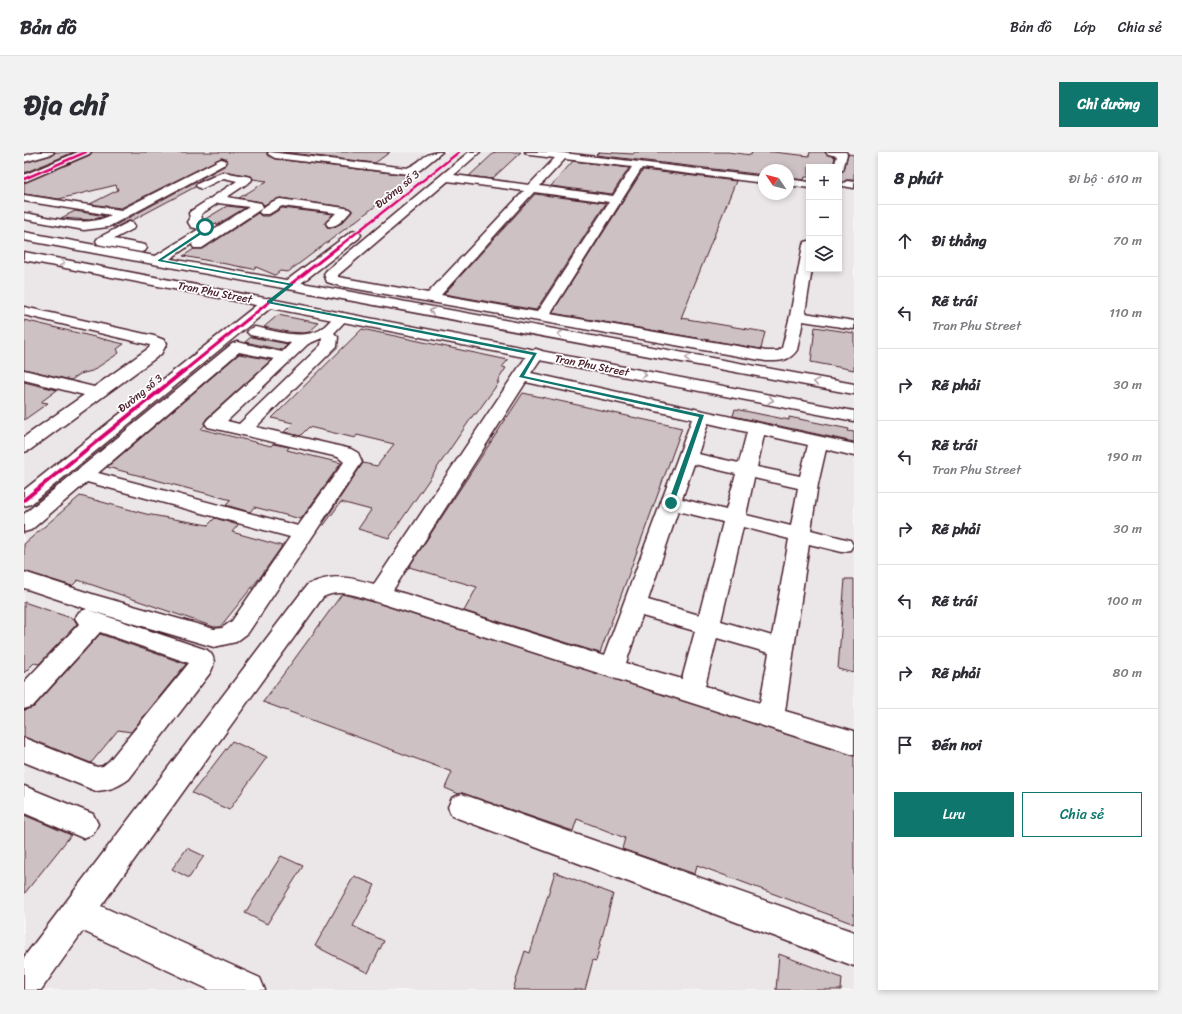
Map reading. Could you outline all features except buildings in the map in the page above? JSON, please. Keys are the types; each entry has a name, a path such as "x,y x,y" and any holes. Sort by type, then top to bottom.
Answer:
{"main road":[{"path":"24,159 49,152"},
{"path":"24,179 86,152"},
{"path":"275,152 273,154 275,155 408,171 416,168 437,152"},
{"path":"329,161 344,152"},
{"name":"Đường số 3","path":"24,500 291,284 365,228 459,152"},
{"path":"475,152 331,274 332,279 340,282 766,356 782,356 789,350 798,312 806,263"},
{"path":"530,152 636,169"},
{"path":"575,152 613,156 622,155 628,152"},
{"path":"831,152 842,154 840,164"},
{"path":"432,298 562,156"},
{"path":"27,218 94,226 104,224 221,162 207,157"},
{"path":"673,157 670,162 675,166 731,173 744,170 758,171"},
{"path":"24,184 74,162"},
{"path":"595,169 636,169 758,179"},
{"path":"541,317 636,169"},
{"path":"159,260 205,230 205,227 195,224 195,213 247,179 221,176 191,192"},
{"path":"794,176 806,178"},
{"path":"445,177 616,200"},
{"path":"794,183 806,185"},
{"path":"24,198 124,214"},
{"path":"198,245 257,208 257,205 252,204 215,200"},
{"path":"282,215 265,211 276,204 284,202 345,211 332,223"},
{"path":"27,218 60,204"},
{"path":"318,220 365,228"},
{"path":"137,221 102,241 141,248"},
{"name":"Tran Phu Street","path":"24,236 854,389"},
{"name":"Tran Phu Street","path":"25,257 269,302 854,416"},
{"path":"24,311 149,339 159,343 155,351 24,446"},
{"path":"798,312 854,318"},
{"path":"798,312 854,325"},
{"path":"24,580 90,602 214,638 228,636 240,627 353,462 351,457 344,453 214,423 303,341 313,336 325,333 342,317"},
{"path":"24,525 258,329 303,341"},
{"path":"243,430 329,346 330,337 325,333"},
{"path":"237,347 285,357"},
{"path":"379,594 536,354"},
{"path":"24,375 98,393"},
{"path":"521,376 854,450"},
{"path":"612,668 702,416"},
{"path":"691,693 757,428"},
{"path":"771,718 808,484 818,442"},
{"path":"687,456 808,484"},
{"path":"83,475 303,534"},
{"path":"671,503 842,545"},
{"path":"24,985 76,912 315,591 325,585 340,584 379,594 854,743"},
{"path":"635,605 782,648"},
{"path":"24,699 92,620 198,656 202,660 201,666 119,770 108,778 96,779 24,750"},
{"path":"24,799 82,824"},
{"path":"462,807 854,949"},
{"path":"76,912 248,990"}],"shaded area":[{"path":"24,152 854,152 854,990 24,990"}],"cycle path":[{"path":"24,179 86,152"},
{"path":"291,284 459,152"},
{"path":"24,500 269,302"}],"route":[{"path":"205,227 205,230 159,260 291,284 269,302 536,354 521,376 702,416 671,503"}]}
